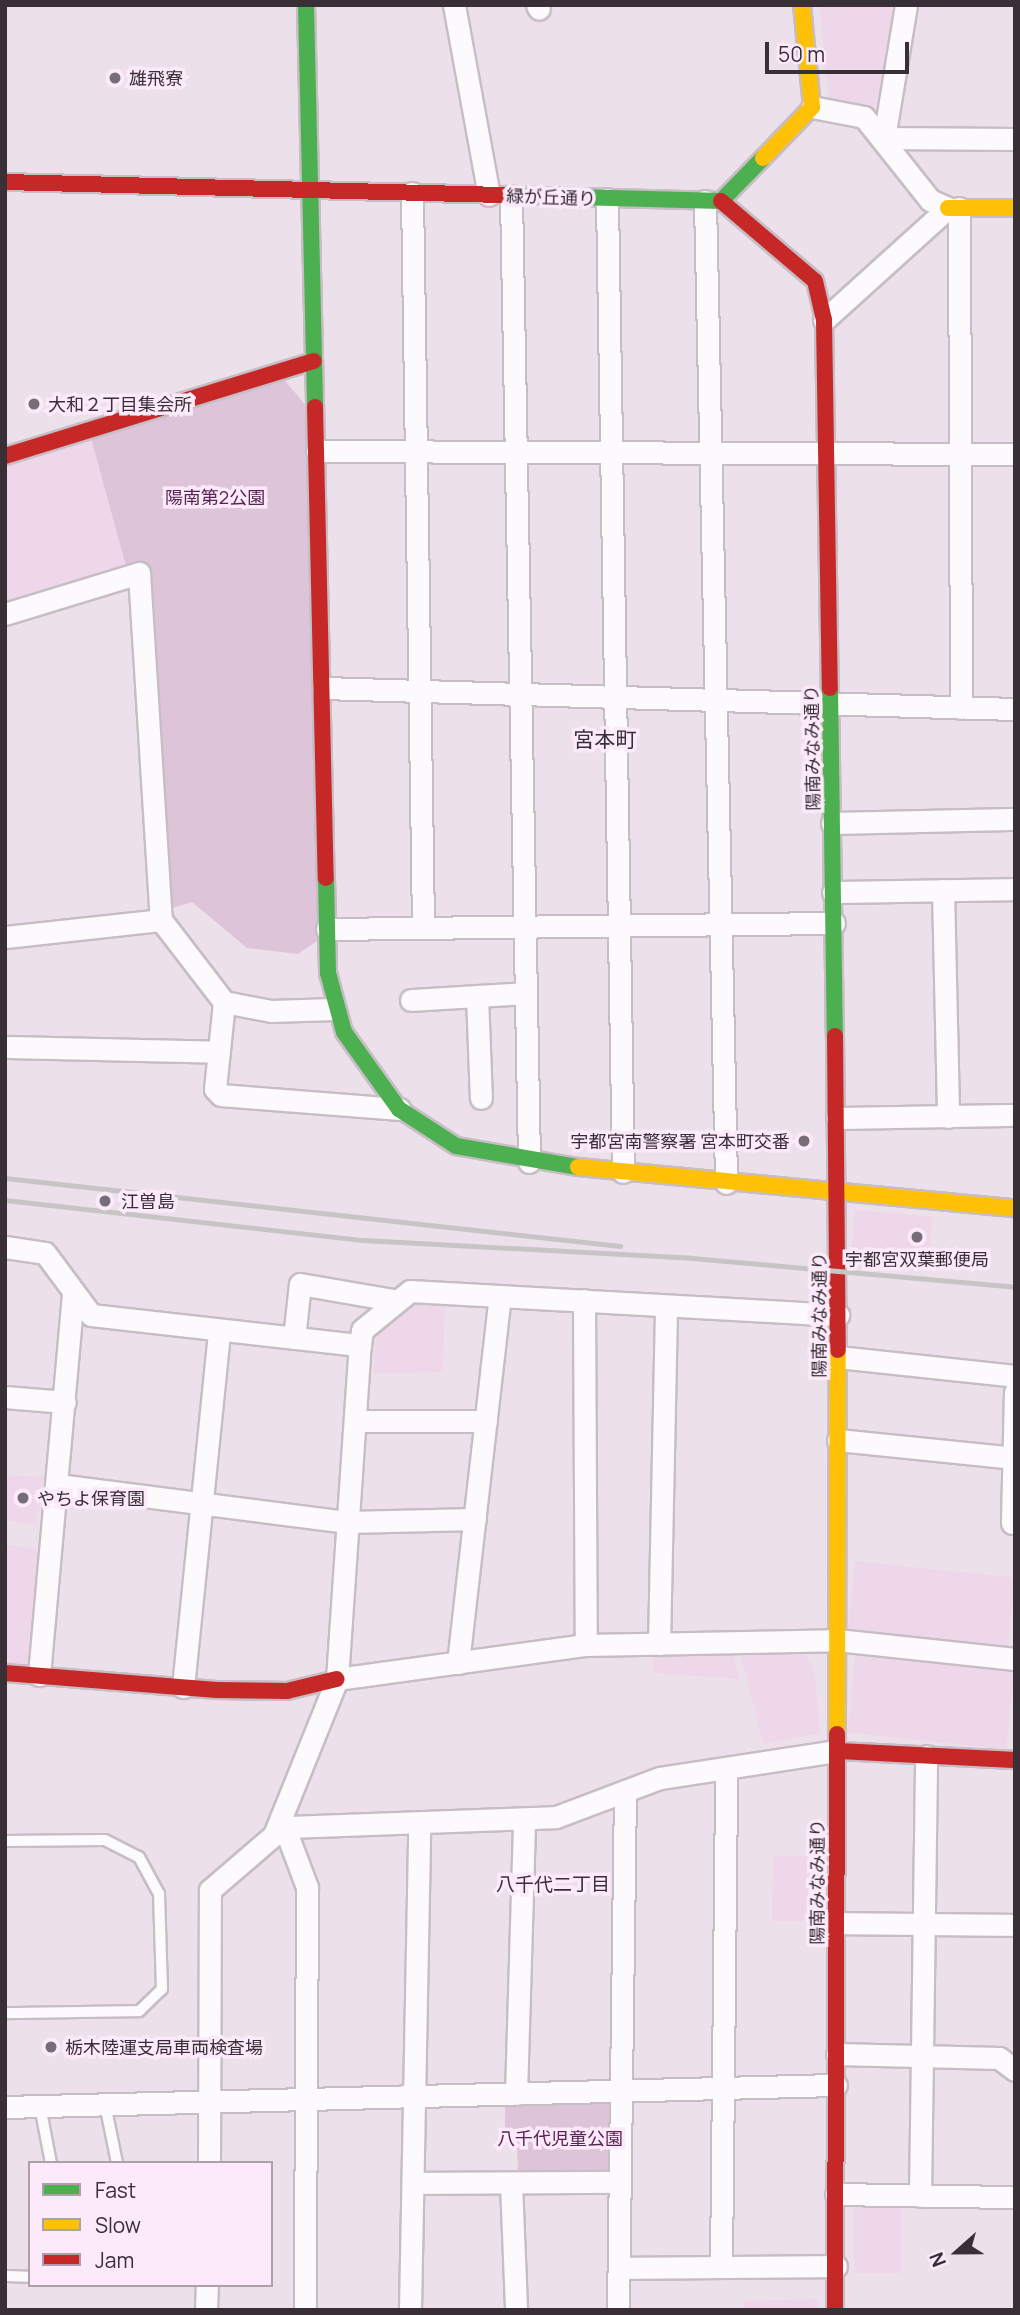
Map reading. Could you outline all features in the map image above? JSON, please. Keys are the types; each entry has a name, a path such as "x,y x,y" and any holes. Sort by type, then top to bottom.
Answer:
{"street":[{"path":"306,5 327,929 334,1009 399,1110 434,1137 529,1162 838,1195 1015,1208"},
{"path":"454,5 489,195"},
{"path":"802,5 812,107"},
{"path":"884,138 906,5"},
{"path":"812,107 856,113 884,138 930,200 953,208 1015,208"},
{"path":"726,1183 724,924 714,701 713,201 812,107"},
{"path":"884,138 1015,139"},
{"name":"緑が丘通り","path":"5,183 713,201"},
{"path":"412,193 423,691 423,928"},
{"path":"511,196 518,693 529,1162"},
{"path":"607,199 623,1172"},
{"name":"陽南みなみ通り","path":"713,201 815,281 824,320 838,1195 835,2310"},
{"path":"824,320 953,208"},
{"path":"953,208 961,708"},
{"path":"5,456 314,361"},
{"path":"317,451 1015,454"},
{"path":"5,614 139,573 161,920 224,1002 271,1011 334,1009"},
{"path":"323,688 1015,709"},
{"path":"832,824 1015,819"},
{"path":"833,892 1015,889"},
{"path":"943,890 948,1116"},
{"path":"5,937 161,920"},
{"path":"327,929 834,923"},
{"path":"411,1000 525,993"},
{"path":"477,996 481,1098"},
{"path":"224,1002 215,1089 221,1095 399,1110"},
{"path":"5,1047 219,1052"},
{"path":"837,1118 1015,1115"},
{"path":"5,1247 44,1253 73,1295 91,1315 359,1345"},
{"path":"294,1338 300,1284 398,1301"},
{"path":"209,2161 210,1890 274,1835 283,1823 337,1679 362,1330 410,1291 838,1315"},
{"path":"39,1675 73,1295"},
{"path":"458,1662 500,1296"},
{"path":"584,1300 586,1645"},
{"path":"659,1644 666,1306"},
{"path":"183,1688 219,1329"},
{"path":"838,1357 1015,1376"},
{"path":"1012,1523 1015,1392"},
{"path":"5,1397 65,1402"},
{"path":"355,1421 486,1421"},
{"path":"838,1440 1014,1458"},
{"path":"58,1486 348,1522 475,1520"},
{"path":"5,1673 183,1688 287,1690 337,1679 586,1645 837,1640 1015,1659"},
{"path":"283,1823 419,1823 524,1819 584,1810 660,1778 836,1751 1015,1760"},
{"path":"920,2196 926,1756"},
{"path":"721,2266 726,1768"},
{"path":"618,2310 625,1791"},
{"path":"516,2094 524,1819"},
{"path":"283,1823 307,1887 305,2310"},
{"path":"410,2310 419,1823"},
{"path":"836,1923 1015,1925"},
{"path":"836,2054 999,2058 1015,2070"},
{"path":"5,2107 836,2085"},
{"path":"413,2183 620,2182"},
{"path":"511,2183 516,2310"},
{"path":"836,2194 1015,2197"},
{"path":"619,2268 836,2266"},
{"path":"206,2310 207,2287"}],"lane":[{"path":"5,1841 105,1840 139,1857 159,1894 162,1989 139,2011 5,2013"},
{"path":"105,2104 117,2161"},
{"path":"40,2106 51,2161"},
{"path":"5,2276 28,2277"}],"shaded area":[{"path":"819,5 899,5 884,100 871,107 829,99"},
{"path":"91,438 127,570 5,606 5,466"},
{"path":"855,1210 933,1217 929,1260 851,1253"},
{"path":"416,1301 445,1304 443,1372 374,1374 376,1333"},
{"name":"やちよ保育園","path":"5,1475 44,1477 37,1525 5,1520"},
{"path":"5,1545 43,1549 33,1659 21,1666 5,1665"},
{"path":"855,1561 1015,1578 1007,1651 847,1635"},
{"path":"856,1649 1015,1666 1006,1749 847,1733"},
{"path":"803,1651 814,1666 820,1733 763,1744 740,1653"},
{"path":"654,1653 734,1655 739,1679 654,1673"},
{"path":"773,1856 819,1857 818,1922 772,1921"},
{"path":"854,2201 902,2201 902,2273 854,2273"},
{"path":"819,2299 818,2310 744,2310 744,2301"}],"green space":[{"name":"陽南第2公園","path":"283,378 307,407 317,941 298,954 247,948 192,902 169,909 148,564 127,570 91,438"},
{"name":"八千代児童公園","path":"615,2100 613,2176 518,2175 517,2141 505,2141 505,2102"}],"railway":[{"path":"5,1178 620,1246"},
{"path":"5,1200 363,1240 692,1258 1015,1287"}],"traffic: fast":[{"path":"306,5 315,407"},
{"path":"504,195 721,201 763,158"},
{"path":"830,688 835,1036"},
{"path":"326,878 328,973 344,1032 399,1109 456,1146 578,1167"}],"traffic: slow":[{"path":"763,158 812,107 802,5"},
{"path":"948,208 1015,208"},
{"path":"578,1167 1015,1208"},
{"path":"837,1734 838,1350"}],"traffic: jam":[{"path":"5,182 504,195"},
{"path":"721,201 815,281 824,320 830,688"},
{"path":"5,456 314,361"},
{"path":"315,407 326,878"},
{"path":"835,1036 838,1350"},
{"path":"5,1673 216,1690 287,1691 337,1679"},
{"path":"835,2310 837,1734"},
{"path":"837,1751 1015,1760"}],"place":[{"name":"雄飛寮","path":"115,78"},
{"name":"大和２丁目集会所","path":"34,404"},
{"name":"宇都宮南警察署 宮本町交番","path":"804,1141"},
{"name":"江曽島","path":"105,1201"},
{"name":"宇都宮双葉郵便局","path":"917,1237"},
{"name":"やちよ保育園","path":"23,1498"},
{"name":"栃木陸運支局車両検査場","path":"51,2047"}],"district":[{"name":"宮本町","path":"605,739"},
{"name":"八千代二丁目","path":"553,1885"}]}
